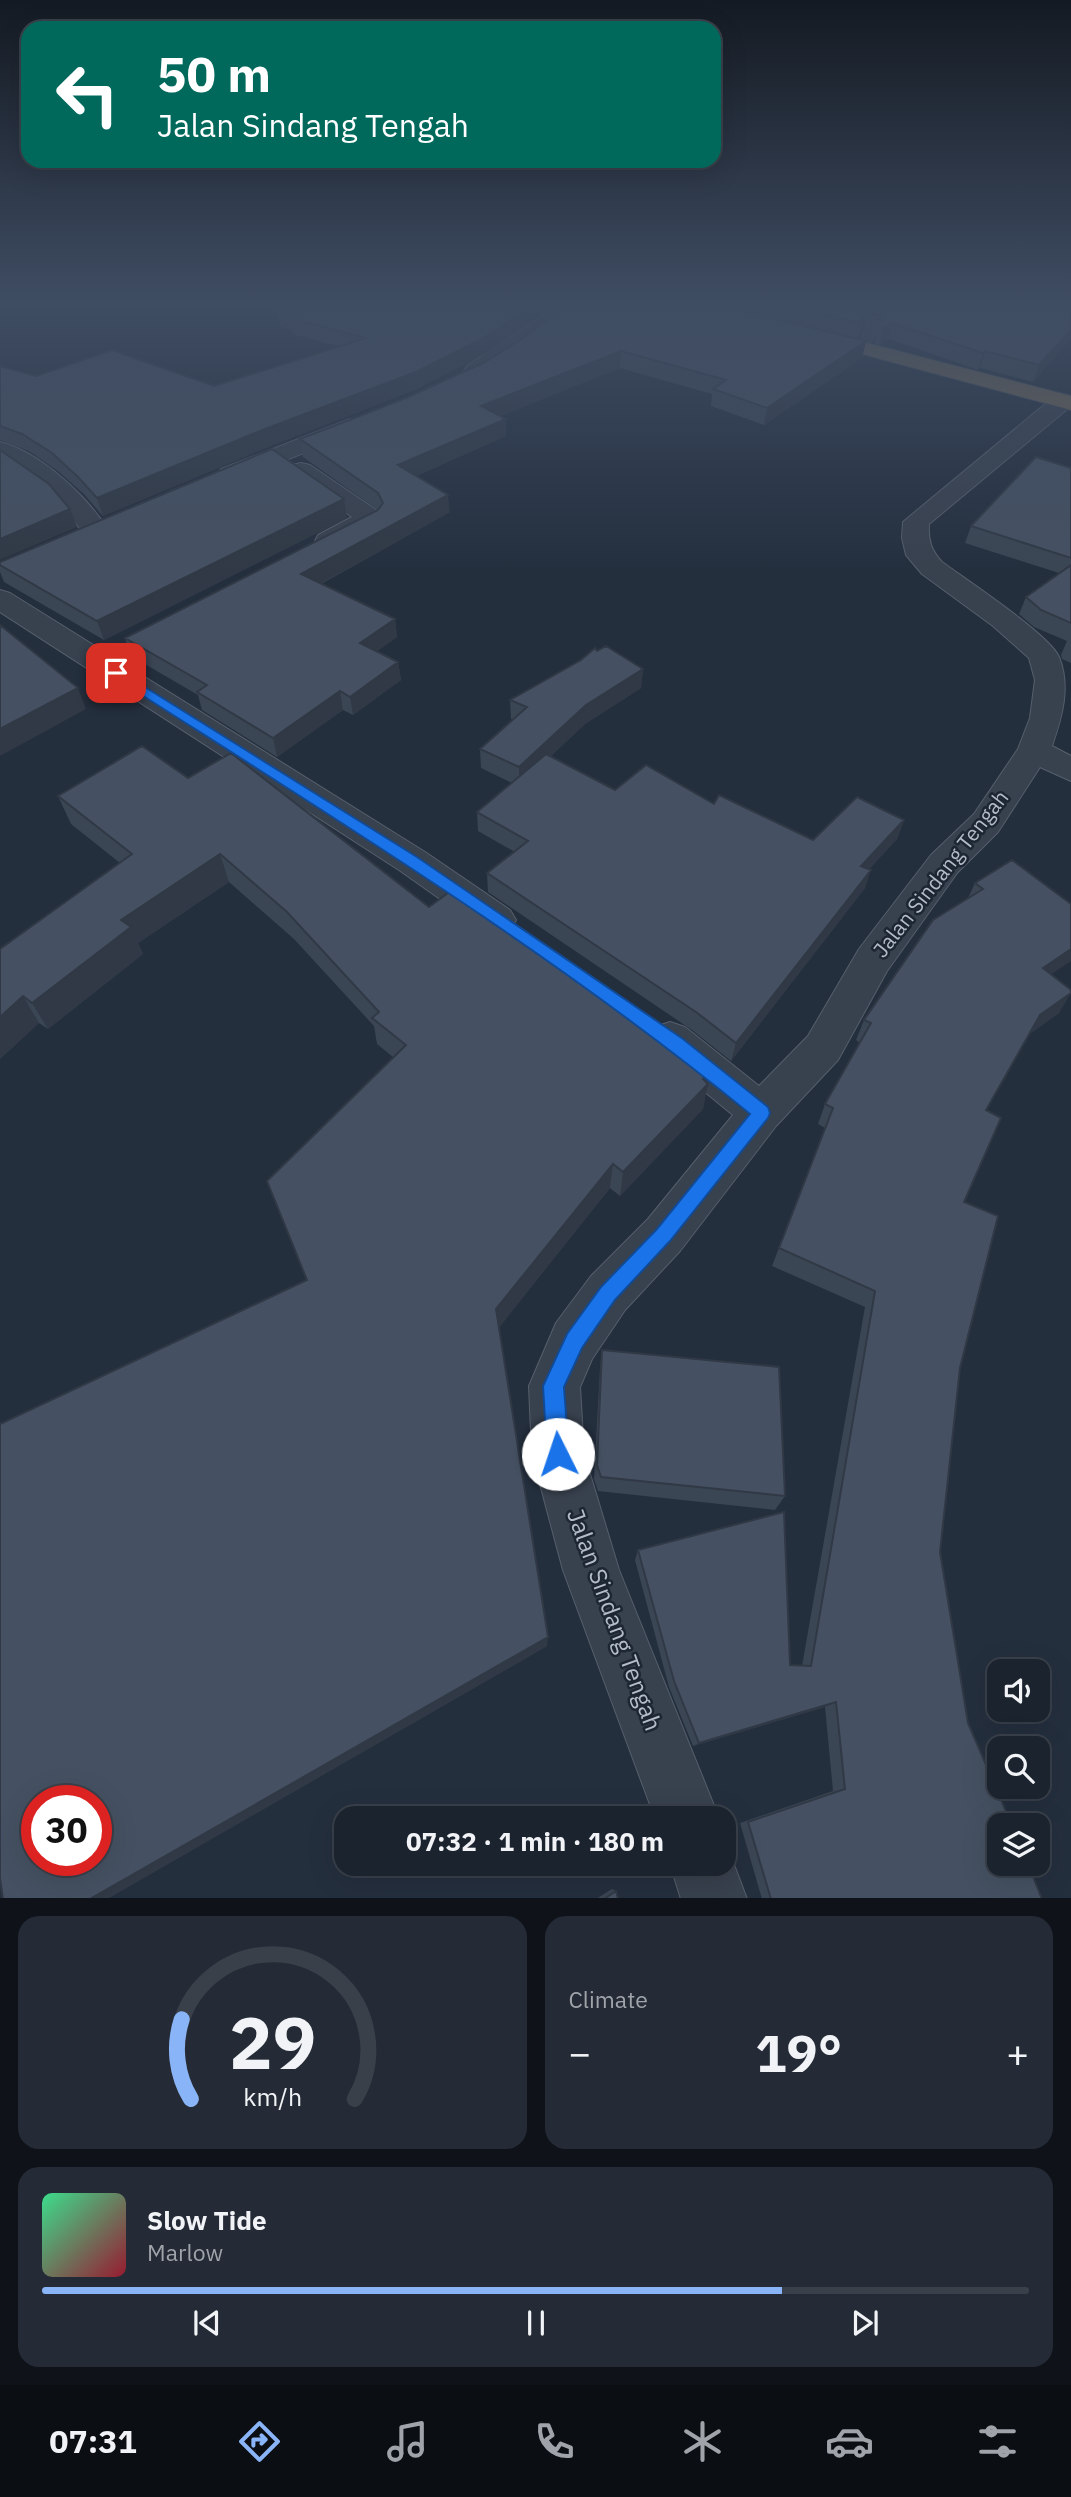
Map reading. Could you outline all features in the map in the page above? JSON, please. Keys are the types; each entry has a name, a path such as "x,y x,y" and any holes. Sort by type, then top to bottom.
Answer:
{"highway":[{"path":"1031,393 1067,402"}],"street":[{"name":"Jalan Sindang Tengah","path":"682,1806 591,1570 558,1454 554,1386 575,1341 608,1293 664,1235 761,1113 823,1048 873,960 944,864 986,823 1034,750 1048,706 1050,680 1043,655 1003,620 932,568 920,555 915,538 916,522 1067,402"},
{"path":"213,481 366,419"},
{"path":"0,449 20,460 87,514 95,530"},
{"path":"278,454 370,518 301,555"},
{"path":"71,541 118,520"},
{"path":"0,599 107,654 333,813 412,861 519,935"},
{"path":"1034,750 1071,770"},
{"path":"643,1020 677,1044 761,1113"},
{"path":"706,1876 714,1898"}],"building":[{"path":"0,393 361,393 97,498 52,453 22,434 0,426"},
{"path":"418,393 515,393 481,406 506,419 398,465 448,495 301,574 395,619 360,643 398,662 350,697 340,691 273,738 197,692 207,685 125,638 378,510 383,503 378,493 300,439"},
{"path":"723,393 790,393 767,408"},
{"path":"272,449 344,499 97,621 0,565 0,562"},
{"path":"0,450 49,484 70,509 0,539"},
{"path":"1036,457 1071,468 1071,558 971,526"},
{"path":"1071,565 1071,623 1041,610 1026,597"},
{"path":"0,625 78,688 0,729"},
{"path":"606,646 643,669 586,705 519,767 480,749 527,707 510,700 581,660 595,648 597,651"},
{"path":"142,746 188,778 231,753 429,907 456,887 664,1032 710,1070 703,1079 708,1084 623,1172 613,1164 496,1309 548,1637 92,1898 3,1898 0,1878 0,1424 307,1280 267,1181 406,1045 372,1018 379,1012 287,912 220,854 121,920 131,927 32,1003 23,996 0,1017 0,949 132,854 58,796"},
{"path":"546,754 615,790 646,765 714,804 719,795 813,840 857,797 904,820 861,866 871,870 736,1043 696,1012 487,873 528,841 477,812"},
{"path":"1012,860 1071,904 1071,949 1043,968 1071,990 1071,993 1040,1015 986,1110 1001,1118 964,1202 998,1216 960,1368 940,1552 968,1723 987,1767 987,1799 1001,1799 1007,1813 987,1813 987,1876 1033,1876 1042,1898 771,1898 748,1822 845,1789 836,1702 699,1743 674,1681 638,1550 784,1512 790,1665 811,1666 875,1291 779,1248 833,1108 825,1104 871,1023 864,1020 933,920 983,889 975,883"},
{"path":"602,1350 779,1367 785,1496 601,1477 597,1465"},
{"path":"616,1891 618,1898 606,1898"}],"route":[{"path":"116,673 412,861 677,1044 761,1113 664,1235 608,1293 575,1341 554,1386 558,1454"}]}
